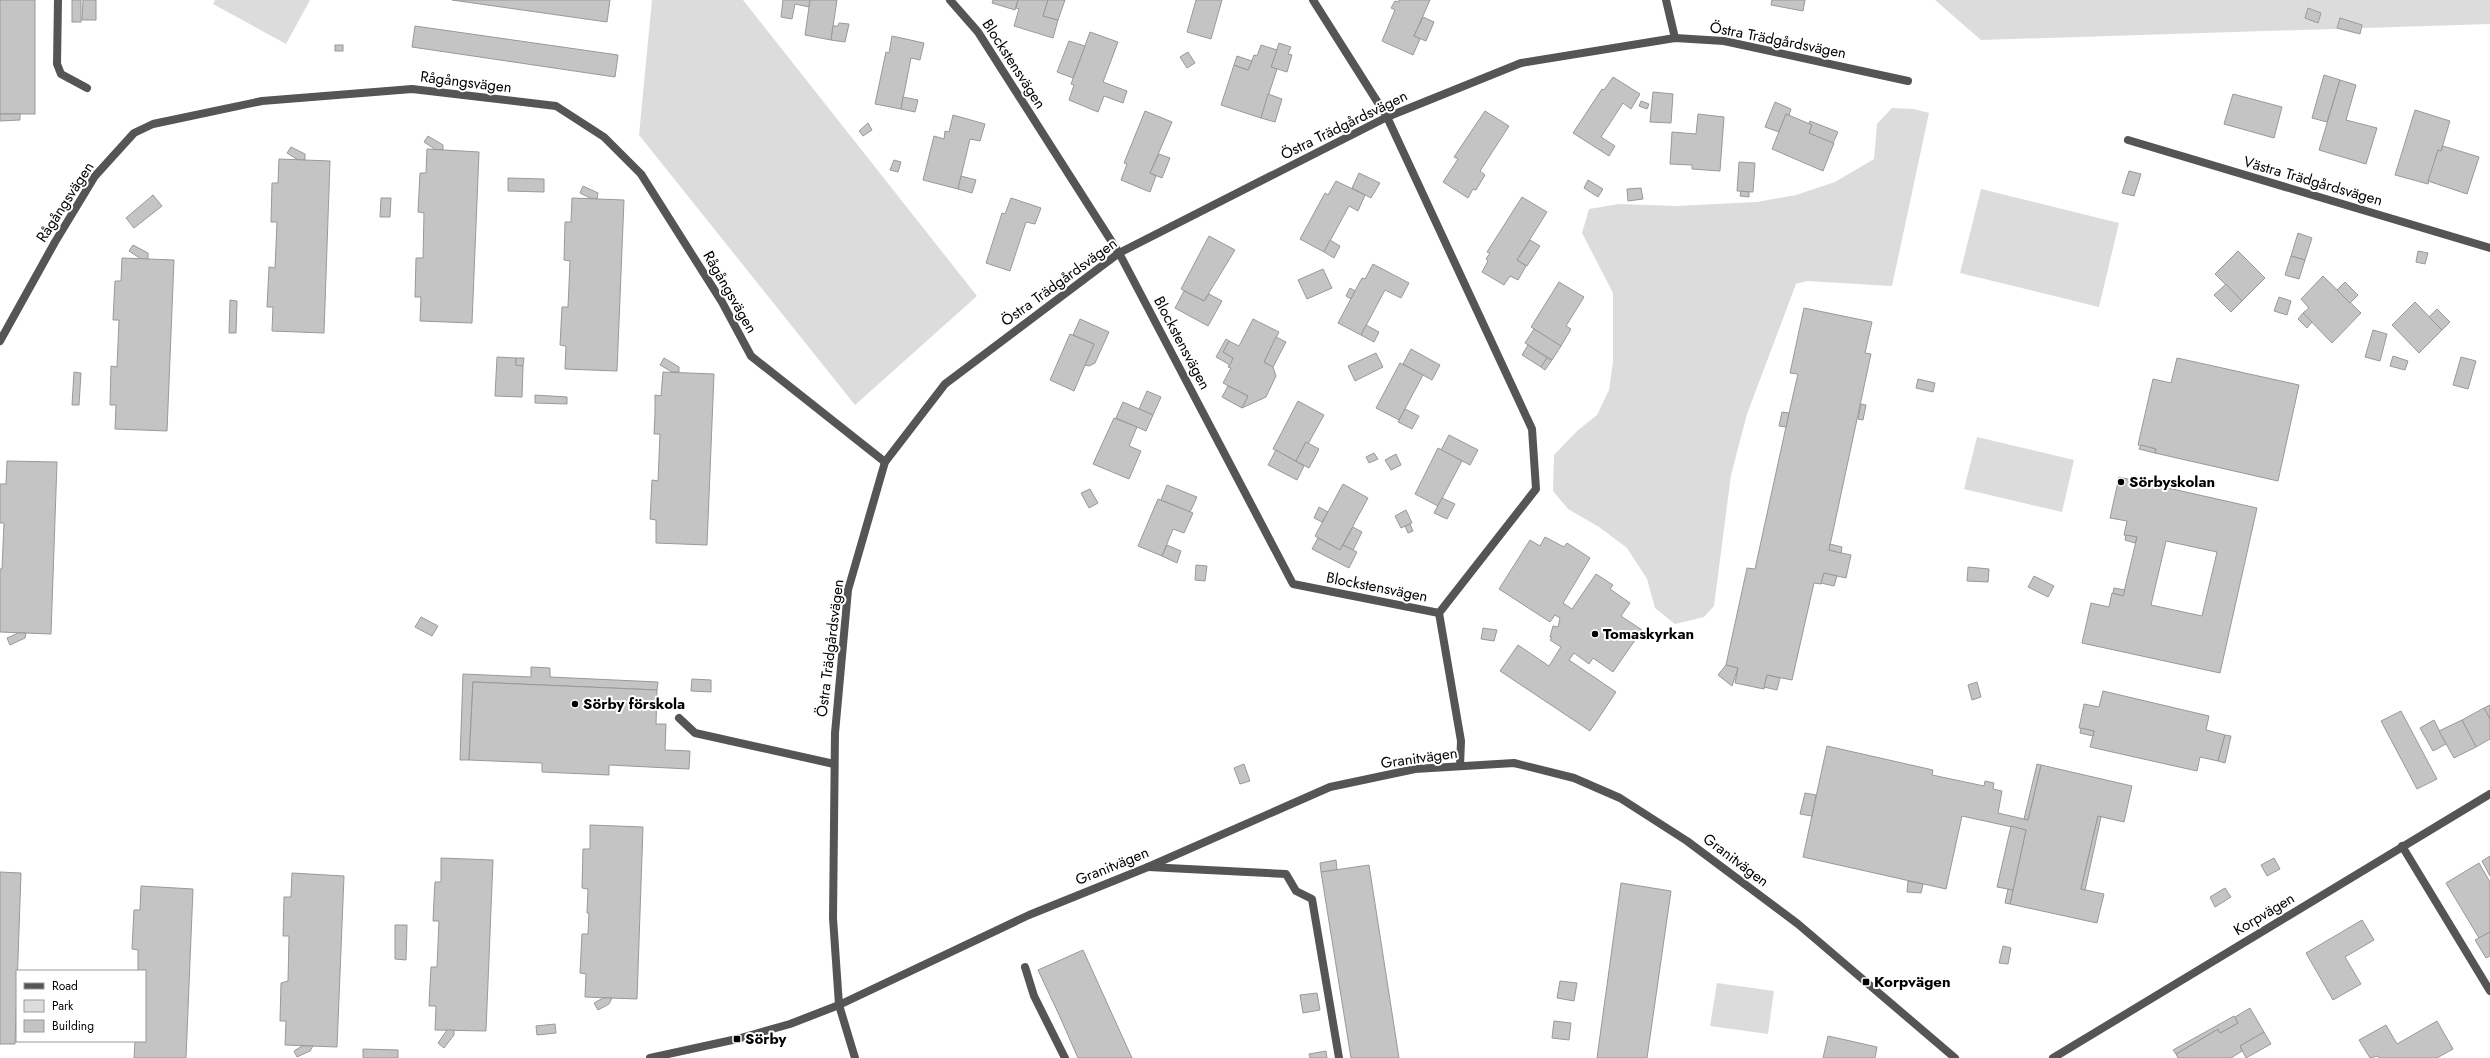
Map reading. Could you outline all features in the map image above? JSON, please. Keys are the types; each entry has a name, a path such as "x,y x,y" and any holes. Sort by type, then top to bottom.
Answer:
{"street":[{"path":"58,0 57,64 61,74 87,88"},
{"name":"Blockstensvägen","path":"950,0 978,32 1119,253 1293,584 1438,613"},
{"name":"Blockstensvägen","path":"1313,0 1387,118 1532,429 1536,489 1438,613 1461,741 1460,766"},
{"path":"1666,0 1675,38"},
{"name":"Östra Trädgårdsvägen","path":"855,1058 839,1006 833,918 835,733 848,590 885,462 945,384 1119,253 1387,118 1521,63 1675,38 1724,41 1908,81"},
{"name":"Rågångsvägen","path":"0,341 55,242 95,176 134,133 153,124 262,101 412,89 556,106 604,137 642,174 722,302 751,356 885,462"},
{"name":"Västra Trädgårdsvägen","path":"2128,140 2490,248"},
{"path":"679,718 695,733 834,764"},
{"name":"Granitvägen","path":"839,1006 1029,915 1148,867 1330,787 1415,769 1514,763 1574,778 1620,798 1687,841 1798,924 1955,1058"},
{"name":"Korpvägen","path":"2053,1058 2490,794"},
{"path":"2402,846 2490,991"},
{"path":"1148,867 1286,874 1296,891 1312,899 1339,1058"},
{"path":"1025,967 1034,996 1065,1058"},
{"path":"650,1058 737,1039 790,1024 839,1006"}],"green space":[{"path":"215,0 310,0 286,44 213,4"},
{"path":"652,0 743,0 977,296 855,405 639,135"},
{"path":"1935,0 2490,0 2490,24 1981,40"},
{"path":"1892,108 1914,109 1929,113 1892,286 1807,281 1796,284 1747,414 1731,475 1714,606 1704,617 1675,624 1655,608 1647,579 1627,548 1599,527 1568,509 1553,491 1554,455 1577,431 1597,415 1609,390 1613,361 1613,293 1582,233 1589,209 1619,204 1676,206 1757,202 1796,195 1835,182 1874,159 1877,124"},
{"path":"1981,189 2119,223 2099,307 1960,273"},
{"path":"1977,437 2074,460 2062,512 1964,489"},
{"path":"1717,983 1774,991 1768,1034 1710,1026"}],"building":[{"path":"0,0 35,0 35,114 0,114"},
{"path":"72,0 81,0 81,22 72,22"},
{"path":"83,0 96,0 96,20 82,20"},
{"path":"452,0 610,0 607,22"},
{"path":"783,0 810,0 809,7 795,4 792,19 781,17"},
{"path":"810,0 837,0 831,40 805,35"},
{"path":"993,0 1018,0 1015,10 992,3"},
{"path":"1018,0 1048,0 1043,16 1058,20 1053,38 1014,26 1019,9 1016,8"},
{"path":"1048,0 1065,0 1058,20 1043,16"},
{"path":"1196,0 1222,0 1211,39 1187,32"},
{"path":"1399,0 1430,0 1414,36 1420,39 1413,55 1382,41 1395,10 1391,8 1395,1 1399,2"},
{"path":"1772,0 1805,0 1803,11 1771,5"},
{"path":"2308,8 2321,13 2318,23 2305,18"},
{"path":"1423,17 1434,22 1426,41 1414,36"},
{"path":"2340,18 2362,25 2360,34 2337,28"},
{"path":"839,23 849,24 845,42 831,40 833,26 838,26"},
{"path":"415,26 618,55 615,77 412,47"},
{"path":"1090,32 1118,42 1103,82 1127,91 1123,103 1104,96 1098,112 1069,100 1074,85 1071,84"},
{"path":"892,36 924,43 920,60 911,58 901,109 875,104 886,52 889,53"},
{"path":"1069,41 1085,46 1073,78 1057,72"},
{"path":"1279,43 1291,47 1288,54 1292,55 1287,72 1271,67"},
{"path":"335,45 343,45 343,51 335,51"},
{"path":"1261,45 1277,50 1271,67 1277,69 1261,118 1221,105 1234,65 1248,70 1254,55 1257,56"},
{"path":"1188,52 1195,63 1187,68 1180,57"},
{"path":"1237,56 1252,61 1248,70 1234,65"},
{"path":"2324,75 2340,80 2327,122 2312,118"},
{"path":"1613,77 1640,94 1631,109 1623,103 1601,137 1615,146 1609,156 1573,133 1602,89 1604,90"},
{"path":"2340,80 2356,85 2346,120 2377,128 2366,164 2319,150"},
{"path":"1653,92 1673,94 1671,123 1650,122"},
{"path":"1268,94 1282,99 1275,122 1261,118"},
{"path":"2233,94 2282,107 2274,138 2224,124"},
{"path":"903,97 918,100 915,112 901,109"},
{"path":"1641,101 1649,104 1647,109 1639,106"},
{"path":"1775,102 1791,109 1789,115 1786,114 1779,132 1765,127"},
{"path":"2415,110 2450,121 2441,151 2438,150 2428,184 2395,175"},
{"path":"1145,111 1172,122 1150,173 1156,176 1150,192 1121,180 1127,164 1124,163"},
{"path":"1485,111 1509,126 1480,171 1485,175 1476,190 1473,189 1468,198 1443,182 1458,159 1454,157"},
{"path":"0,114 20,114 20,120 0,121"},
{"path":"1698,114 1724,117 1720,171 1692,169 1692,165 1670,164 1672,132 1696,134"},
{"path":"1786,114 1812,125 1809,133 1834,143 1823,171 1772,149"},
{"path":"953,115 985,124 980,141 970,139 958,189 923,180 934,136 944,139 945,131 949,132"},
{"path":"1810,121 1838,132 1833,143 1809,133 1812,125 1809,123"},
{"path":"868,123 872,130 863,136 859,131"},
{"path":"428,136 443,145 443,150 436,150 424,142"},
{"path":"2443,146 2479,157 2467,194 2428,181 2438,150 2441,151"},
{"path":"291,147 305,154 305,160 298,160 287,153"},
{"path":"427,149 479,152 472,323 420,321 421,297 415,297 416,258 423,258 424,213 418,212 420,173 426,173"},
{"path":"1159,154 1170,158 1162,178 1150,173"},
{"path":"279,159 330,161 324,333 272,331 273,307 267,307 269,267 275,268 277,222 271,222 272,183 278,183"},
{"path":"894,160 901,162 898,172 890,170"},
{"path":"1739,162 1755,163 1753,192 1737,191"},
{"path":"2129,171 2141,174 2134,196 2122,193"},
{"path":"1359,173 1380,183 1371,198 1352,188"},
{"path":"961,176 976,180 972,193 958,189"},
{"path":"508,178 544,179 544,192 508,191"},
{"path":"1588,180 1603,189 1598,197 1584,188"},
{"path":"1336,181 1365,195 1358,211 1349,206 1324,252 1300,239 1325,193 1328,195"},
{"path":"583,186 598,193 597,199 590,198 580,193"},
{"path":"1641,188 1643,199 1628,201 1627,189"},
{"path":"1741,191 1749,192 1749,197 1740,196"},
{"path":"153,195 162,206 134,228 126,218"},
{"path":"1522,197 1547,212 1517,260 1526,266 1518,280 1510,276 1504,285 1482,272 1488,261 1486,259 1490,253 1487,252"},
{"path":"381,198 391,198 390,217 380,217"},
{"path":"572,198 624,200 617,371 565,369 566,346 560,345 562,307 568,307 570,261 564,260 565,222 571,222"},
{"path":"1011,198 1041,208 1035,224 1026,222 1010,271 986,263 1002,213 1005,214"},
{"path":"2298,233 2312,238 2305,260 2291,256"},
{"path":"1209,236 1235,250 1204,301 1181,289"},
{"path":"1330,240 1340,246 1334,258 1324,252"},
{"path":"1530,240 1540,246 1527,266 1517,260"},
{"path":"133,245 148,253 148,259 141,259 129,251"},
{"path":"2238,251 2265,278 2242,301 2215,274"},
{"path":"2418,251 2428,253 2425,264 2416,262"},
{"path":"2291,256 2305,260 2299,279 2285,275"},
{"path":"122,258 174,260 167,431 115,429 116,405 110,405 111,366 117,367 119,320 113,320 115,281 121,281"},
{"path":"1373,264 1409,283 1401,298 1385,290 1361,335 1338,323 1362,278 1365,279"},
{"path":"1323,269 1332,288 1307,299 1298,280"},
{"path":"2323,276 2361,313 2332,343 2303,313 2309,308 2301,299"},
{"path":"1559,282 1584,297 1566,326 1571,329 1561,346 1531,327"},
{"path":"2345,282 2358,295 2350,303 2337,290"},
{"path":"2226,284 2242,301 2231,312 2214,295"},
{"path":"1350,288 1355,291 1351,299 1346,296"},
{"path":"1184,291 1204,301 1209,294 1222,301 1208,326 1175,308"},
{"path":"2279,297 2291,301 2287,315 2274,311"},
{"path":"230,300 237,301 236,333 229,333"},
{"path":"2415,302 2442,330 2419,353 2392,325"},
{"path":"1804,308 1872,322 1865,353 1871,354 1829,550 1851,555 1846,578 1824,573 1821,584 1814,583 1792,680 1767,675 1764,689 1735,683 1738,668 1726,665 1747,568 1755,569 1798,374 1790,373"},
{"path":"2437,309 2450,322 2442,330 2429,317"},
{"path":"2303,313 2312,322 2307,328 2298,319"},
{"path":"1080,319 1109,332 1095,363 1089,366 1085,365 1094,344 1073,335"},
{"path":"1253,319 1279,332 1264,362 1273,367 1276,376 1266,397 1242,408 1248,396 1223,383 1231,368 1228,367 1233,358 1223,352 1229,341 1239,346"},
{"path":"1366,325 1379,332 1374,342 1361,335"},
{"path":"1534,329 1561,346 1552,360 1525,343"},
{"path":"2373,330 2387,334 2380,361 2365,357"},
{"path":"1070,334 1094,344 1074,391 1050,380"},
{"path":"1276,337 1286,342 1273,367 1264,362"},
{"path":"1226,339 1229,341 1223,352 1233,358 1230,365 1216,357"},
{"path":"1528,345 1547,358 1541,367 1522,355"},
{"path":"1411,349 1440,365 1432,380 1403,364"},
{"path":"1376,353 1383,367 1355,381 1348,366"},
{"path":"2393,356 2408,361 2405,370 2390,366"},
{"path":"497,357 516,358 516,365 523,366 522,397 495,396"},
{"path":"2461,357 2476,361 2468,389 2453,385"},
{"path":"516,358 524,358 523,366 516,365"},
{"path":"664,358 679,367 679,372 672,372 660,365"},
{"path":"1547,358 1552,360 1545,370 1541,367"},
{"path":"2177,358 2299,385 2278,481 2155,453 2156,449 2138,445 2153,379 2171,383"},
{"path":"1400,363 1423,375 1399,420 1376,408"},
{"path":"74,372 81,373 79,405 72,405"},
{"path":"663,372 714,374 707,545 656,543 656,520 650,519 652,480 658,481 660,434 654,434 655,395 661,396"},
{"path":"1918,379 1935,383 1933,392 1916,388"},
{"path":"1228,386 1248,396 1242,408 1222,397"},
{"path":"1147,391 1161,397 1153,415 1139,409"},
{"path":"535,395 567,397 567,404 535,403"},
{"path":"1298,401 1324,415 1308,444 1306,442 1296,461 1273,449"},
{"path":"1123,402 1153,415 1146,431 1116,418"},
{"path":"1861,404 1866,405 1863,420 1858,419"},
{"path":"1405,409 1419,416 1412,429 1398,422"},
{"path":"1782,412 1789,413 1786,427 1779,426"},
{"path":"1114,418 1137,427 1129,446 1141,451 1129,479 1093,464"},
{"path":"1449,435 1478,450 1470,465 1441,450"},
{"path":"1306,442 1319,449 1309,468 1296,461"},
{"path":"2141,445 2156,449 2155,453 2139,449"},
{"path":"1438,448 1462,461 1438,506 1415,494"},
{"path":"1276,450 1304,466 1297,480 1268,465"},
{"path":"1374,453 1378,459 1369,463 1366,457"},
{"path":"1396,454 1401,465 1391,470 1385,460"},
{"path":"7,461 57,462 51,634 0,632 0,569 2,569 4,523 0,523 0,484 6,484"},
{"path":"2119,477 2257,508 2220,673 2082,643 2091,603 2109,607 2112,593 2123,596 2137,537 2124,535 2127,521 2110,518","holes":["2166,541 2217,552 2202,616 2151,605"]},
{"path":"1343,484 1368,498 1340,550 1315,536"},
{"path":"1167,485 1197,497 1190,512 1161,500"},
{"path":"1090,489 1098,503 1089,508 1081,493"},
{"path":"1442,498 1455,504 1447,519 1434,513"},
{"path":"1158,499 1193,513 1184,533 1173,529 1162,556 1138,546"},
{"path":"1319,507 1328,512 1322,522 1314,518"},
{"path":"1406,510 1412,523 1401,528 1395,516"},
{"path":"1410,524 1413,531 1408,533 1405,526"},
{"path":"1353,527 1362,532 1353,550 1343,545"},
{"path":"2126,535 2137,537 2135,543 2125,540"},
{"name":"Tomaskyrkan","path":"1545,537 1564,547 1567,543 1590,558 1563,603 1572,609 1596,574 1613,585 1610,589 1630,603 1621,616 1642,630 1613,672 1593,658 1589,664 1574,653 1569,660 1616,692 1590,731 1500,671 1518,645 1549,666 1561,647 1550,640 1552,638 1550,637 1553,626 1558,627 1560,618 1555,615 1550,622 1499,589 1530,540 1540,546"},
{"path":"1318,538 1340,550 1343,545 1357,552 1349,568 1312,549"},
{"path":"1830,544 1842,547 1841,553 1829,550"},
{"path":"1167,545 1181,551 1177,563 1162,556"},
{"path":"1196,565 1207,566 1205,581 1195,580"},
{"path":"1968,567 1989,569 1988,582 1967,581"},
{"path":"1824,573 1837,576 1834,586 1821,583"},
{"path":"2034,576 2054,586 2048,597 2028,587"},
{"path":"2114,588 2125,590 2123,596 2113,593"},
{"path":"421,617 438,626 432,636 415,627"},
{"path":"1483,628 1497,630 1494,641 1481,639"},
{"path":"18,633 26,633 25,638 10,645 7,638"},
{"path":"1726,665 1738,668 1732,686 1718,675"},
{"path":"531,667 550,668 550,677 658,682 657,690 473,682 469,760 460,760 463,674 531,677"},
{"path":"1767,675 1780,678 1777,690 1764,687"},
{"path":"692,679 711,680 711,692 691,691"},
{"path":"473,682 657,690 656,724 666,724 665,750 690,751 689,769 609,765 609,775 542,772 542,763 469,760"},
{"path":"1977,682 1981,697 1972,700 1968,685"},
{"path":"2103,691 2209,716 2206,730 2225,735 2218,761 2200,757 2197,771 2090,747 2094,731 2079,728 2084,704 2099,707"},
{"path":"2490,705 2490,719 2484,708"},
{"path":"2484,708 2490,719 2490,739 2476,747 2462,720"},
{"path":"2401,711 2437,779 2417,789 2381,721"},
{"path":"2434,720 2446,744 2433,751 2420,728"},
{"path":"2462,720 2476,747 2454,758 2439,731"},
{"path":"2081,728 2094,731 2093,736 2080,733"},
{"path":"2225,735 2231,736 2225,763 2218,761"},
{"path":"1827,746 1933,770 1932,775 1984,786 1985,781 1994,783 1993,789 2002,791 1998,813 2028,820 2041,765 2132,786 2124,822 2098,816 2081,889 2104,894 2097,923 2010,904 2026,830 1962,816 1946,889 1803,857"},
{"path":"1244,764 1250,781 1240,784 1234,768"},
{"path":"2037,764 2041,765 2028,820 2024,819"},
{"path":"1805,793 1816,795 1812,816 1800,814"},
{"path":"2098,816 2101,817 2085,890 2081,889"},
{"path":"590,825 643,827 637,999 585,997 586,974 580,973 582,934 588,934 589,913 587,913 588,889 582,888 583,849 590,849"},
{"path":"2011,826 2026,830 2013,890 1997,887"},
{"path":"2490,856 2490,876 2482,861"},
{"path":"441,858 493,860 486,1031 435,1030 436,1006 429,1006 431,967 437,967 439,921 433,921 435,882 441,882"},
{"path":"2274,858 2280,869 2267,876 2261,865"},
{"path":"1336,860 1337,870 1321,872 1320,863"},
{"path":"2479,863 2490,882 2490,932 2479,938 2446,883"},
{"path":"1369,865 1399,1058 1351,1058 1321,872"},
{"path":"0,872 21,873 18,970 16,970 15,1044 0,1044"},
{"path":"292,873 344,876 337,1047 285,1045 286,1021 280,1021 281,983 288,981 289,936 283,936 284,897 291,897"},
{"path":"1908,881 1923,884 1921,893 1907,892"},
{"path":"1621,883 1671,891 1647,1058 1597,1058"},
{"path":"141,886 193,889 186,1058 134,1058 135,1042 146,1042 146,970 138,970 138,950 132,949 134,910 140,910"},
{"path":"2225,888 2231,897 2215,907 2210,897"},
{"path":"2008,889 2013,890 2010,904 2005,903"},
{"path":"2362,920 2374,940 2345,957 2361,984 2333,1000 2306,953"},
{"path":"395,925 407,925 406,960 395,959"},
{"path":"2490,932 2490,956 2486,958 2475,940"},
{"path":"2003,946 2011,948 2008,964 1999,963"},
{"path":"1083,950 1132,1058 1078,1058 1038,970"},
{"path":"1560,981 1577,983 1574,1001 1557,998"},
{"path":"1317,993 1320,1010 1303,1013 1300,995"},
{"path":"603,998 612,998 609,1004 598,1010 594,1003"},
{"path":"2250,1008 2264,1032 2240,1046 2242,1051 2231,1058 2178,1058 2176,1054 2218,1029 2220,1033 2238,1023 2235,1017"},
{"path":"2234,1016 2238,1023 2220,1033 2218,1029 2176,1054 2173,1050"},
{"path":"1554,1021 1571,1023 1569,1040 1552,1038"},
{"path":"2437,1021 2453,1049 2437,1058 2379,1058 2378,1056 2370,1058 2359,1040 2386,1025 2397,1044"},
{"path":"555,1024 556,1033 537,1035 536,1026"},
{"path":"447,1030 454,1030 454,1035 444,1048 438,1043"},
{"path":"2264,1032 2271,1044 2246,1058 2240,1046"},
{"path":"1828,1036 1877,1047 1875,1058 1823,1058"},
{"path":"302,1046 313,1046 310,1051 297,1057 294,1051"},
{"path":"363,1049 398,1050 398,1058 363,1058"},
{"path":"1326,1051 1327,1058 1310,1058 1309,1054"}],"place":[{"name":"Sörbyskolan","path":"2121,482"},
{"name":"Tomaskyrkan","path":"1595,634"},
{"name":"Sörby förskola","path":"575,704"},
{"name":"Korpvägen","path":"1866,982"},
{"name":"Sörby","path":"737,1039"}]}
